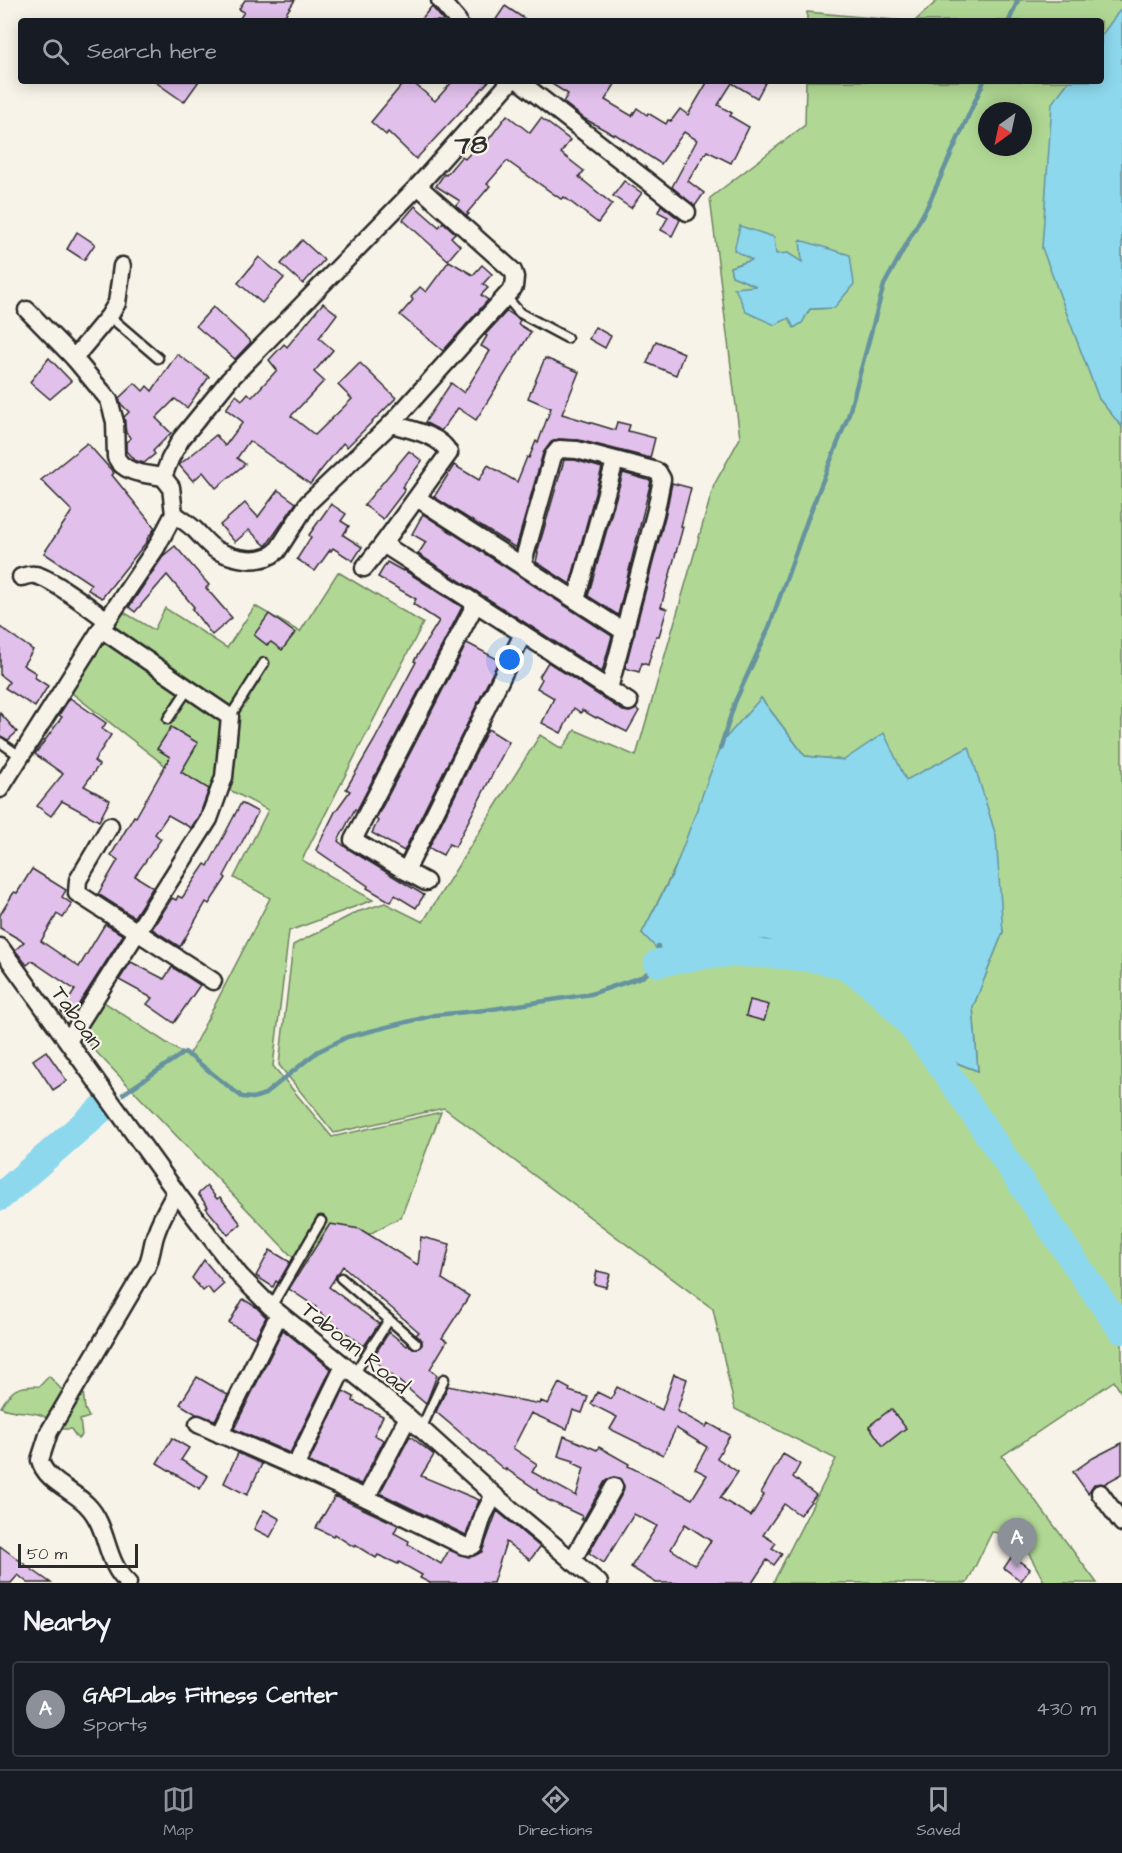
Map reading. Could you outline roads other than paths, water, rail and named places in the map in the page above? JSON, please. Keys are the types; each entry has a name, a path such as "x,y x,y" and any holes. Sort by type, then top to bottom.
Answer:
{"street":[{"path":"440,0 455,18"},
{"path":"163,477 182,439 229,380 418,186 508,84"},
{"path":"523,84 687,212"},
{"path":"174,514 217,550 244,558 261,559 277,551 314,497 391,424 514,287 513,271 418,186"},
{"path":"74,358 110,316 117,303 122,266"},
{"path":"0,789 104,624 156,548 174,514 168,480 128,469 119,462 116,457 115,422 109,400 74,358 27,310"},
{"path":"364,568 449,452 444,445 430,438 391,424"},
{"path":"522,566 553,456 563,448 658,472 662,479 656,510 609,689"},
{"path":"576,600 615,461"},
{"path":"417,498 625,632"},
{"path":"383,544 629,702"},
{"path":"21,578 32,574 40,576 78,599 104,624 188,689 230,717 224,777 215,807 68,1041"},
{"path":"426,882 348,837 475,605"},
{"path":"406,871 523,634"},
{"path":"110,826 78,880 76,890 78,895 213,981"},
{"name":"Taboan","path":"0,947 120,1113"},
{"name":"Taboan Road","path":"120,1113 240,1276 275,1310 414,1423 494,1495 599,1583"},
{"path":"128,1583 111,1560 96,1516 87,1504 46,1473 40,1460 49,1432 147,1266 153,1254 155,1236 176,1192"},
{"path":"220,1434 275,1310"},
{"path":"294,1467 349,1370"},
{"path":"366,1498 414,1423"},
{"path":"198,1424 470,1547 474,1545 483,1516 494,1495"},
{"path":"573,1561 614,1487"},
{"path":"1100,1493 1122,1523"}],"lane":[{"path":"506,297 520,313 567,338"},
{"path":"110,316 158,358"},
{"path":"230,717 264,663"},
{"path":"168,719 188,689"},
{"path":"0,742 20,756"},
{"path":"275,1310 321,1221"},
{"path":"340,1278 416,1343"},
{"path":"349,1370 389,1320"},
{"path":"414,1423 444,1379"}],"water":[{"path":"1122,7 1122,427 1099,399 1042,248 1052,103 1067,84 1104,84 1104,32"},
{"path":"740,226 774,237 776,254 788,253 802,262 800,240 850,255 854,284 834,308 810,309 802,323 794,328 789,318 775,325 746,312 735,288 756,286 732,276 730,267 752,260 734,250"},
{"path":"761,698 805,756 844,760 884,733 906,780 969,747 996,836 1003,932 973,1007 978,1071 926,1051 847,958 765,940 658,950 642,933 674,871 722,742"}],"waterway":[{"path":"1010,18 1018,0"},
{"path":"720,749 735,702 768,630 808,518 848,417 884,285 928,205 983,84"},
{"path":"123,1094 185,1052 242,1097 253,1098 265,1094 317,1052 347,1037 435,1015 486,1010 591,994 644,976 658,963 658,946"},
{"path":"658,963 716,954 782,955 835,963 866,980 904,1017 939,1062 1122,1330"},
{"path":"0,1197 100,1110"}],"place":[{"name":"GAPLabs Fitness Center","path":"1017,1568"}],"district":[{"name":"78","path":"471,144"}]}
